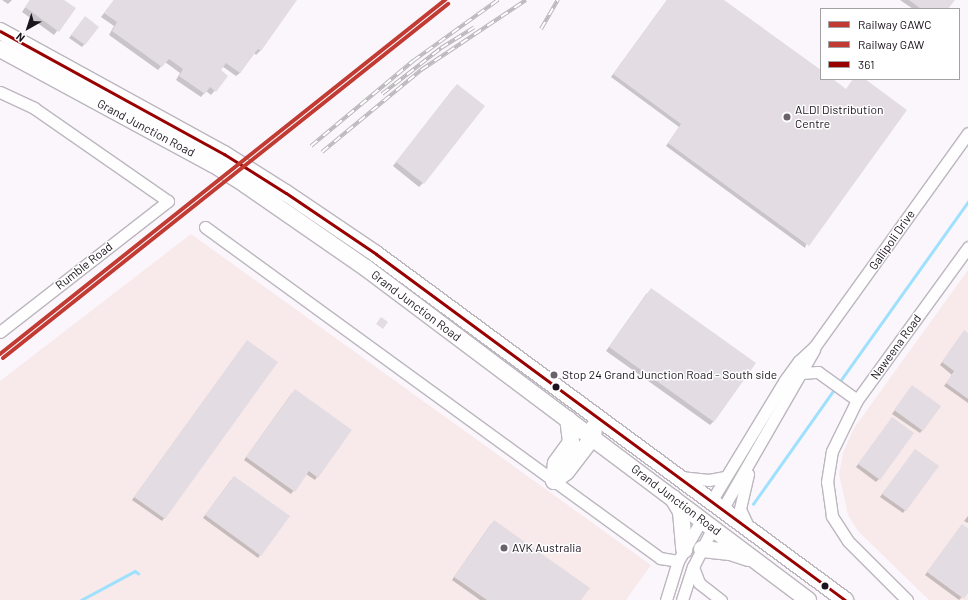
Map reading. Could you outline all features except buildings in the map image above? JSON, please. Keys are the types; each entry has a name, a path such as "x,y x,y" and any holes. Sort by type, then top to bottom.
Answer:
{"highway":[{"name":"Grand Junction Road","path":"0,31 218,159 246,185 381,279 673,498 761,562 808,600"},
{"name":"Grand Junction Road","path":"0,49 218,159 258,175 376,254 589,412 718,504 845,600"},
{"path":"0,57 39,70"},
{"path":"554,481 566,472 592,437 594,426 589,412"},
{"path":"554,481 556,463 571,442 568,419"},
{"path":"673,498 681,512 681,556"},
{"path":"707,523 718,504"},
{"path":"702,549 730,552 761,562"}],"street":[{"name":"Rumble Road","path":"0,92 34,108 168,201 0,332"},
{"name":"Gallipoli Drive","path":"718,504 755,451 802,373 815,346 968,133"},
{"path":"204,228 660,558 681,556"},
{"name":"Naweena Road","path":"907,600 848,542 832,516 827,482 832,452 857,400 968,246"},
{"name":"Gallipoli Drive","path":"718,504 724,477 785,380 799,361 815,346"},
{"path":"802,373 818,372 844,389 857,400"},
{"path":"750,528 740,510 741,494 755,451"},
{"path":"680,477 709,480 724,477"},
{"path":"682,600 693,567 702,549 707,523"},
{"path":"666,600 681,556 707,523"},
{"path":"693,567 700,582 721,600"}],"shaded area":[{"path":"191,234 651,565 626,600 0,600 0,381"},
{"path":"968,270 968,600 929,600 858,531 848,515 839,474 843,453 854,428"}],"waterway":[{"path":"838,384 968,202"},
{"path":"753,504 835,388"},
{"path":"81,600 135,571 138,573"}],"railway":[{"path":"311,146 413,61 498,0"},
{"path":"322,152 421,70 526,0"},
{"path":"541,29 558,0"},
{"path":"382,94 441,48 474,27"}],"rail line":[{"name":"GAWC","path":"0,354 445,0"},
{"name":"GAW","path":"3,358 448,4"}],"transit line":[{"name":"361","path":"0,31 224,154 286,193 376,254 845,600"}],"place":[{"name":"ALDI Distribution Centre","path":"787,117"},
{"name":"Stop 24 Grand Junction Road - South side","path":"554,375"},
{"name":"AVK Australia","path":"504,548"}]}
